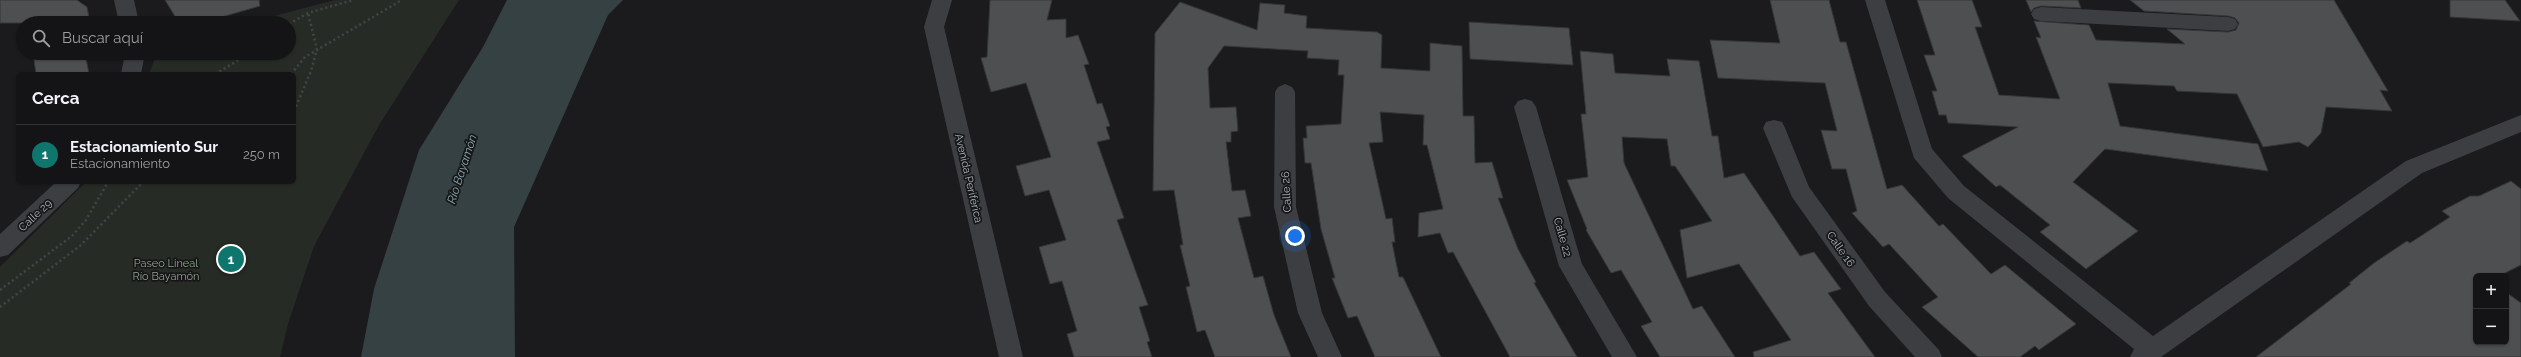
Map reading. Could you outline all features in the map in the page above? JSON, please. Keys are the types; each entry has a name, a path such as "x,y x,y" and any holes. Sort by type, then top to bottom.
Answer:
{"street":[{"path":"124,0 127,16"},
{"name":"Avenida Periférica","path":"942,0 934,27 1011,357"},
{"path":"1875,0 1922,152 1956,192 2147,353 2414,167 2521,123"},
{"path":"2106,0 2114,18"},
{"path":"2041,14 2228,24"},
{"path":"131,72 134,60"},
{"name":"Calle 26","path":"1285,92 1285,207 1310,313 1330,357"},
{"name":"Calle 22","path":"1525,107 1571,266 1624,357"},
{"name":"Calle 16","path":"1774,128 1800,191 1877,299 1930,357"},
{"name":"Calle 29","path":"0,248 68,184"}],"path":[{"path":"296,20 308,14 353,0"},
{"path":"293,72 305,57 317,49 402,0"},
{"path":"296,107 311,71 317,49 308,14"},
{"path":"218,72 239,60"},
{"path":"0,290 72,236 86,220 107,184"},
{"path":"0,307 81,245 141,184"}],"green space":[{"name":"Paseo Lineal Río Bayamón","path":"335,0 459,0 379,125 314,246 288,324 280,357 0,357 0,267 84,184 296,184 296,72 150,72 154,60 296,60 296,16 274,16"}],"water":[{"name":"Río Bayamón","path":"507,0 623,0 608,15 514,227 515,357 361,357 374,289 419,150 483,47"}],"building":[{"path":"0,0 77,0 87,7 89,16 16,16 16,23 0,23"},
{"path":"165,0 259,0 260,6 225,16 175,16"},
{"path":"990,0 1052,0 1047,20 1066,19 1066,38 1078,35 1089,64 1084,65 1097,104 1102,103 1110,126 1106,127 1110,139 1097,142 1124,218 1117,220 1148,305 1139,307 1150,341 1147,342 1152,357 1074,357 1067,334 1077,331 1062,281 1050,284 1039,247 1066,240 1049,190 1025,196 1016,166 1051,157 1026,83 991,92 981,58 987,57"},
{"path":"1770,0 1829,0 1840,42 1846,42 1887,189 1902,185 1939,226 1943,224 1991,274 2005,265 2076,324 2039,350 2035,346 2020,357 1978,357 1922,307 1938,297 1889,244 1883,247 1852,213 1857,211 1846,169 1832,169 1821,130 1837,131 1825,83 1718,78 1710,40 1780,43"},
{"path":"1917,0 1972,0 1982,27 1975,27 1999,95 2060,99 2036,37 2041,38 2034,21 2089,25 2096,40 2185,44 2167,29 2228,32 2236,30 2239,23 2235,18 2228,16 2144,11 2130,0 2334,0 2388,91 2380,90 2392,111 2326,107 2321,133 2308,147 2299,142 2263,147 2237,94 2177,91 2174,86 2108,83 2120,126 2258,144 2268,171 2105,149 2073,182 2138,231 2086,269 2040,232 2050,225 2000,185 1996,187 1962,156 2018,127 1948,123 1946,115 1939,115 1932,91 1937,91 1924,55 1935,55"},
{"path":"2026,0 2078,0 2081,8 2041,6 2034,8 2031,12"},
{"path":"2450,0 2505,0 2520,21 2450,17"},
{"path":"1180,2 1257,30 1260,3 1285,5 1284,13 1307,16 1306,28 1377,32 1382,35 1381,68 1430,71 1430,43 1462,46 1463,116 1474,116 1475,163 1492,162 1503,198 1498,198 1518,249 1536,282 1534,283 1577,357 1510,357 1453,252 1448,253 1440,233 1418,237 1419,213 1443,209 1427,145 1423,145 1424,115 1380,112 1383,142 1369,143 1386,219 1392,218 1395,242 1392,242 1399,277 1403,277 1441,357 1375,357 1357,316 1348,318 1332,278 1335,278 1321,229 1311,163 1305,163 1303,138 1307,138 1306,126 1341,124 1344,75 1338,75 1339,60 1307,58 1308,51 1224,46 1208,68 1210,108 1236,107 1238,131 1231,132 1231,142 1226,142 1232,191 1245,190 1251,216 1238,218 1254,278 1263,276 1274,315 1291,357 1215,357 1205,330 1197,332 1186,287 1190,286 1180,245 1183,245 1174,190 1153,191 1155,33"},
{"path":"1469,22 1569,28 1573,65 1470,59"},
{"path":"1580,51 1613,54 1615,73 1670,76 1667,59 1699,61 1712,136 1718,136 1724,178 1744,173 1800,256 1814,252 1841,289 1828,293 1875,357 1754,357 1753,352 1791,340 1739,264 1687,278 1680,230 1712,221 1675,166 1671,166 1667,139 1622,137 1624,163 1693,309 1702,306 1735,357 1660,357 1641,326 1652,322 1621,270 1611,273 1586,230 1587,229 1567,180 1588,177 1581,114 1586,114"},
{"path":"34,60 86,60 89,72 36,72"},
{"path":"2511,181 2521,189 2521,265 2505,273 2473,273 2473,345 2509,345 2509,294 2521,303 2521,357 2256,357 2351,284 2349,283 2374,263 2407,241 2410,243 2450,217 2442,211 2470,196 2479,196"}],"place":[{"name":"Estacionamiento Sur","path":"231,259"}]}
